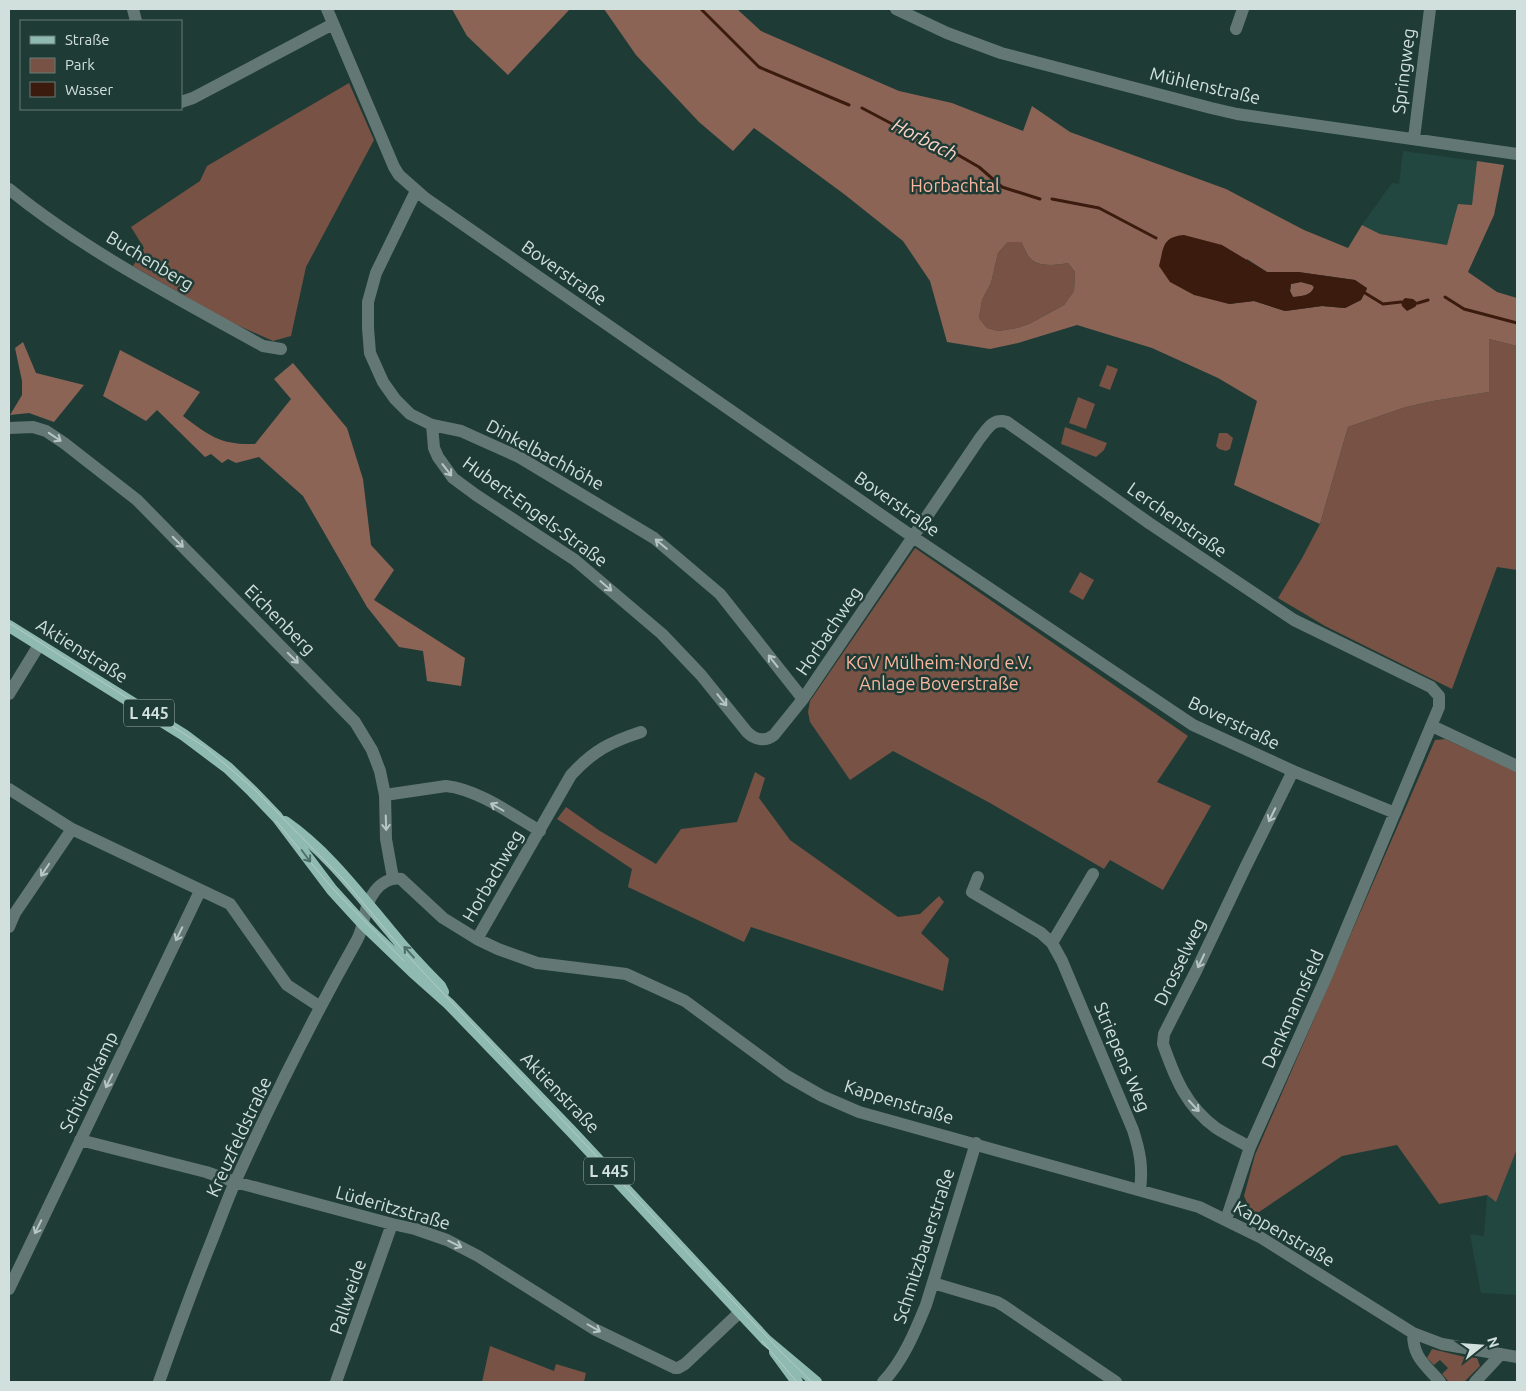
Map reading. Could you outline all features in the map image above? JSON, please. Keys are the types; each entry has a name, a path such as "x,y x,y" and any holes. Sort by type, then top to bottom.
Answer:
{"main road":[{"name":"Aktienstraße","path":"9,626 204,749 252,791 277,816 306,838 345,877 365,914 412,971 449,1004 573,1133 766,1340 797,1382"},
{"name":"Aktienstraße","path":"277,816 323,878 393,935 440,986 449,1004"},
{"name":"Aktienstraße","path":"766,1340 816,1382"}],"street":[{"name":"Boverstraße","path":"327,9 390,159 399,174 416,191 913,537 1192,725 1294,771 1395,812"},
{"name":"Mühlenstraße","path":"896,9 947,33 1001,53 1211,108 1237,114 1517,154"},
{"path":"1236,28 1243,9"},
{"name":"Springweg","path":"1414,138 1430,9"},
{"path":"182,102 193,98 333,24"},
{"name":"Buchenberg","path":"9,189 48,219 132,271 263,346 281,349"},
{"name":"Dinkelbachhöhe","path":"416,191 372,283 368,302 370,353 383,382 395,399 410,414 432,425 461,431 519,457 654,538 720,594 804,699"},
{"name":"Lerchenstraße","path":"913,537 985,432 994,422 1001,420 1007,422 1149,523 1290,617 1431,687 1440,696 1440,707 1432,726"},
{"name":"Hubert-Engels-Straße","path":"432,425 434,448 453,478 586,568 662,634 701,675 751,736 766,739"},
{"name":"Eichenberg","path":"9,428 33,427 46,431 64,443 139,503 355,722 377,760 385,794 386,839 393,878"},
{"name":"Horbachweg","path":"766,739 774,735 804,699 913,537"},
{"path":"9,694 12,679 39,645"},
{"path":"1395,812 1432,726 1517,766"},
{"name":"Horbachweg","path":"477,939 571,775 595,752 618,739 641,732"},
{"name":"Drosselweg","path":"1250,1147 1216,1128 1189,1101 1176,1080 1163,1044 1163,1038 1294,771"},
{"name":"Horbachweg","path":"385,794 446,786 453,787 486,800 540,830"},
{"path":"9,788 72,829 230,904 286,985 320,1006"},
{"name":"Denkmannsfeld","path":"1226,1220 1250,1147 1327,975 1395,812"},
{"path":"9,927 15,913 72,829"},
{"path":"1052,943 1093,874"},
{"name":"Striepens Weg","path":"978,877 972,892 1041,933 1052,943 1073,986 1131,1124 1139,1149 1142,1171 1140,1190"},
{"path":"365,914 375,890 393,878"},
{"name":"Kappenstraße","path":"393,878 401,880 443,918 477,939 498,949 532,961 626,974 693,1006 787,1076 822,1096 859,1112 1187,1203 1260,1237 1413,1333 1442,1344 1517,1357"},
{"name":"Schürenkamp","path":"9,1288 200,890"},
{"name":"Kreuzfeldstraße","path":"160,1382 182,1317 235,1182 365,914"},
{"name":"Lüderitzstraße","path":"80,1140 206,1172 235,1182 414,1229 458,1245 594,1329 674,1368 678,1368 690,1359 740,1312"},
{"name":"Schmitzbauerstraße","path":"883,1382 899,1362 919,1323 976,1143"},
{"name":"Pallweide","path":"336,1382 392,1224"},
{"path":"932,1282 997,1302 1116,1382"},
{"path":"1413,1333 1413,1346 1416,1354 1440,1382"},
{"path":"1476,1382 1500,1354"}],"shaded area":[{"path":"1403,151 1477,161 1472,205 1458,204 1447,245 1380,234 1362,225 1392,183 1399,184"},
{"path":"1517,1149 1517,1295 1481,1293 1470,1234 1484,1236 1487,1195 1496,1202"}],"green space":[{"path":"452,9 570,9 508,75 467,36"},
{"name":"Horbachtal","path":"604,9 737,9 761,31 899,91 952,103 1023,131 1032,106 1070,132 1226,189 1304,230 1348,248 1362,225 1380,234 1447,245 1458,204 1472,205 1477,161 1504,165 1494,215 1468,272 1497,292 1517,298 1517,346 1489,339 1489,392 1406,407 1348,427 1320,524 1234,485 1257,401 1218,378 1152,348 1077,325 1018,343 990,349 947,342 930,281 903,241 844,194 754,128 733,151 699,122 636,55","holes":["1008,242 1021,242 1029,257 1037,263 1047,265 1068,263 1075,272 1074,291 1064,305 1029,324 998,331 987,328 979,318 982,300 991,283 998,253","1247,259 1267,272 1298,272 1355,280 1367,289 1361,300 1345,308 1322,306 1285,311 1254,301 1229,304"]},
{"path":"349,83 374,140 306,267 291,336 273,341 226,320 133,266 144,248 131,227 200,181 207,166"},
{"path":"1008,242 1021,242 1029,257 1037,263 1047,265 1068,263 1075,272 1074,291 1064,305 1029,324 998,331 987,328 979,318 982,300 991,283 998,253"},
{"path":"1301,282 1312,285 1314,287 1313,290 1306,295 1293,297 1290,291 1291,284"},
{"path":"1489,339 1517,346 1517,570 1497,567 1452,689 1325,626 1278,598 1320,524 1348,427 1406,407 1489,392"},
{"path":"23,342 36,373 84,385 54,422 29,413 10,415 22,395 22,381 15,348"},
{"path":"120,350 200,392 183,416 216,438 243,444 255,444 291,399 274,379 293,363 347,428 363,479 371,545 394,570 374,600 465,658 461,686 427,681 423,651 399,647 367,607 303,496 259,457 236,463 228,459 222,463 211,454 205,457 157,410 146,421 103,396"},
{"path":"1107,365 1118,369 1110,390 1099,386"},
{"path":"1078,397 1095,404 1086,429 1069,423"},
{"path":"1065,427 1107,443 1104,450 1096,457 1061,444"},
{"path":"1219,433 1227,433 1233,438 1230,449 1226,451 1216,446"},
{"name":"KGV Mülheim-Nord e.V. Anlage Boverstraße","path":"915,548 1188,736 1157,782 1211,806 1163,890 1110,860 1104,869 990,803 893,751 850,780 810,722 808,712 810,701"},
{"path":"1080,572 1094,580 1083,600 1069,592"},
{"path":"1445,739 1517,772 1517,1149 1496,1202 1487,1195 1439,1204 1397,1145 1342,1156 1253,1216 1244,1196 1255,1155 1435,740"},
{"path":"755,772 765,778 759,798 790,840 898,917 920,914 939,896 944,902 921,933 949,959 943,991 751,927 744,942 628,887 632,869 557,819 566,807 600,831 656,864 681,829 737,822"},
{"path":"490,1346 554,1371 556,1364 586,1373 584,1382 482,1382"},
{"path":"1432,1349 1477,1358 1480,1366 1464,1382 1449,1382 1442,1374 1448,1368 1440,1360 1434,1365 1427,1358"}],"water":[{"path":"1184,235 1222,245 1267,272 1298,272 1355,280 1367,288 1361,300 1345,308 1322,306 1285,311 1254,301 1229,304 1194,295 1170,282 1159,266 1165,244 1177,236","holes":["1301,282 1314,287 1313,290 1306,295 1293,297 1290,291 1291,284"]},
{"path":"1405,298 1413,299 1418,303 1407,311 1401,302"}],"waterway":[{"name":"Horbach","path":"701,9 759,67 849,105"},
{"name":"Horbach","path":"862,108 913,135 946,148 979,167 1002,187 1040,199"},
{"name":"Horbach","path":"1052,199 1099,208 1156,238"},
{"name":"Horbach","path":"1365,293 1383,304 1401,302"},
{"name":"Horbach","path":"1445,297 1464,309 1517,323"},
{"name":"Horbach","path":"1418,303 1428,300"}],"tram line":[{"path":"9,623 205,747 254,789 343,879 408,956 783,1354 812,1382"},
{"path":"276,821 333,889 404,961"},
{"path":"762,1341 797,1382"}]}
